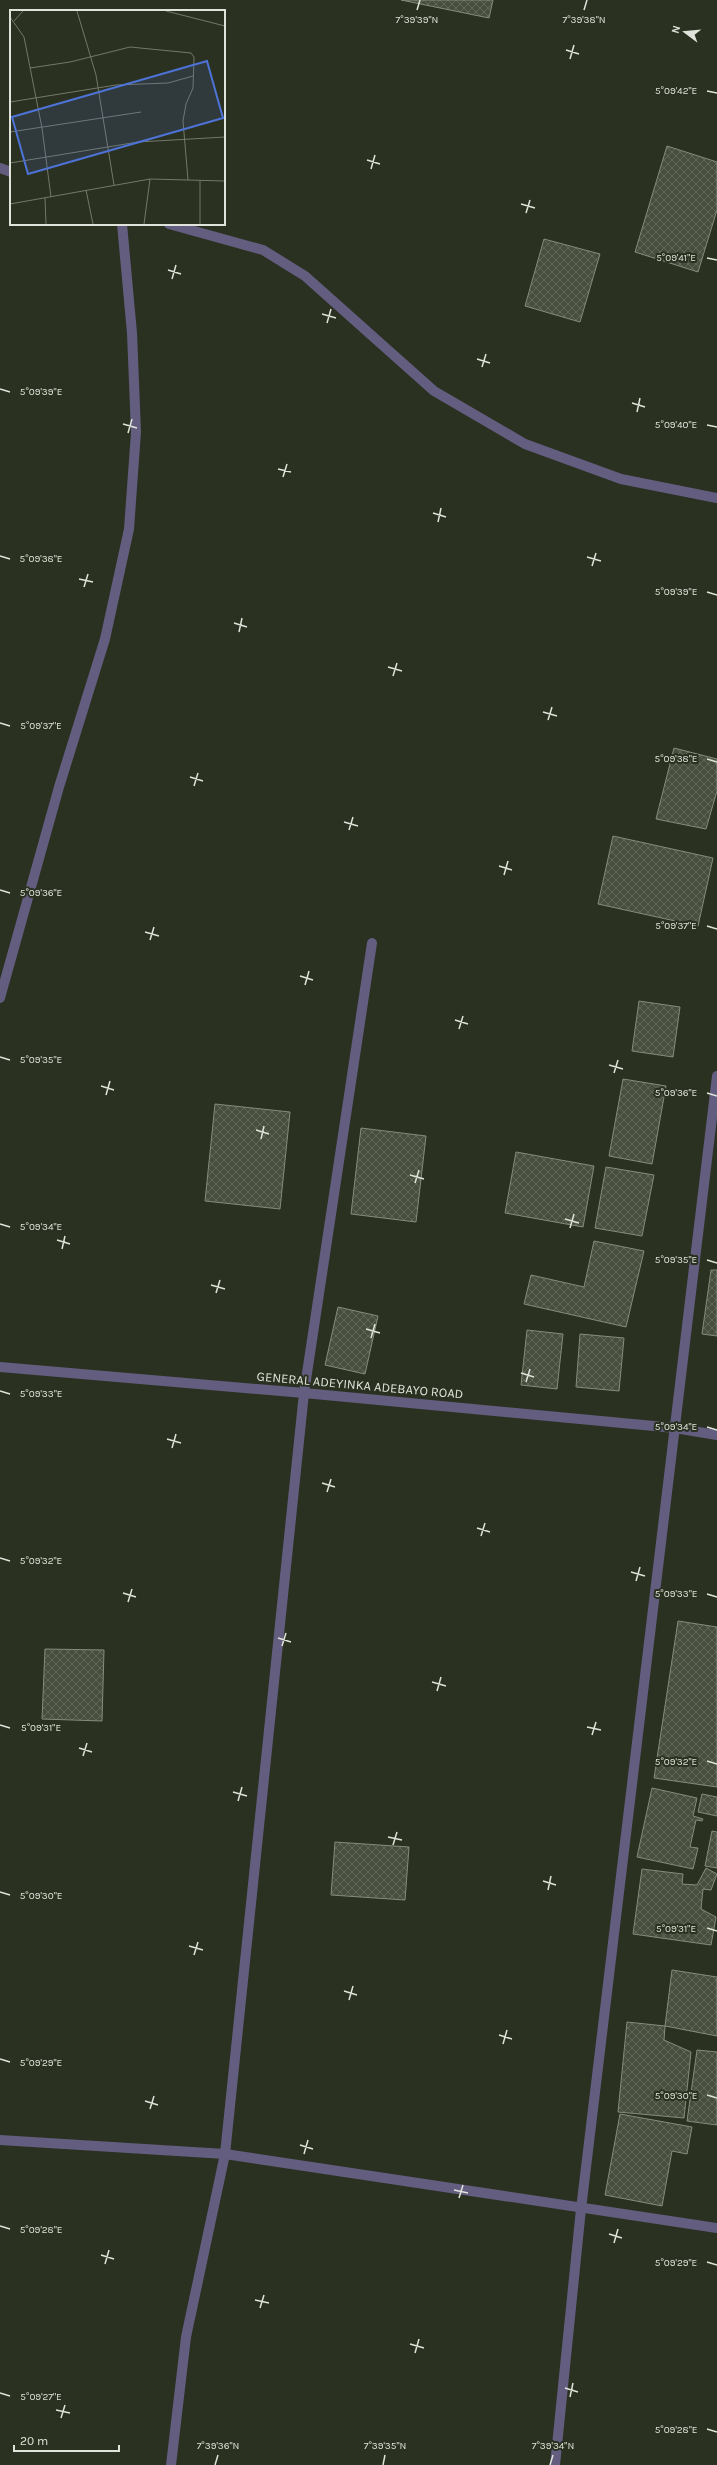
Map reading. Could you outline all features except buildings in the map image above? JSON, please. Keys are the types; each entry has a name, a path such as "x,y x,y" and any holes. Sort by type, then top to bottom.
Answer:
{"street":[{"path":"0,168 10,172"},
{"path":"0,998 59,787 105,639 129,529 136,432 132,333 122,225"},
{"path":"173,225 263,250 305,276 434,391 524,444 621,479 717,498"},
{"path":"171,2465 186,2337 226,2154 304,1393 372,943"},
{"path":"555,2465 581,2209 717,1076"},
{"name":"GENERAL ADEYINKA ADEBAYO ROAD","path":"0,1367 304,1393 675,1428 717,1435"},
{"path":"0,2140 226,2154 581,2209 717,2228"}]}
